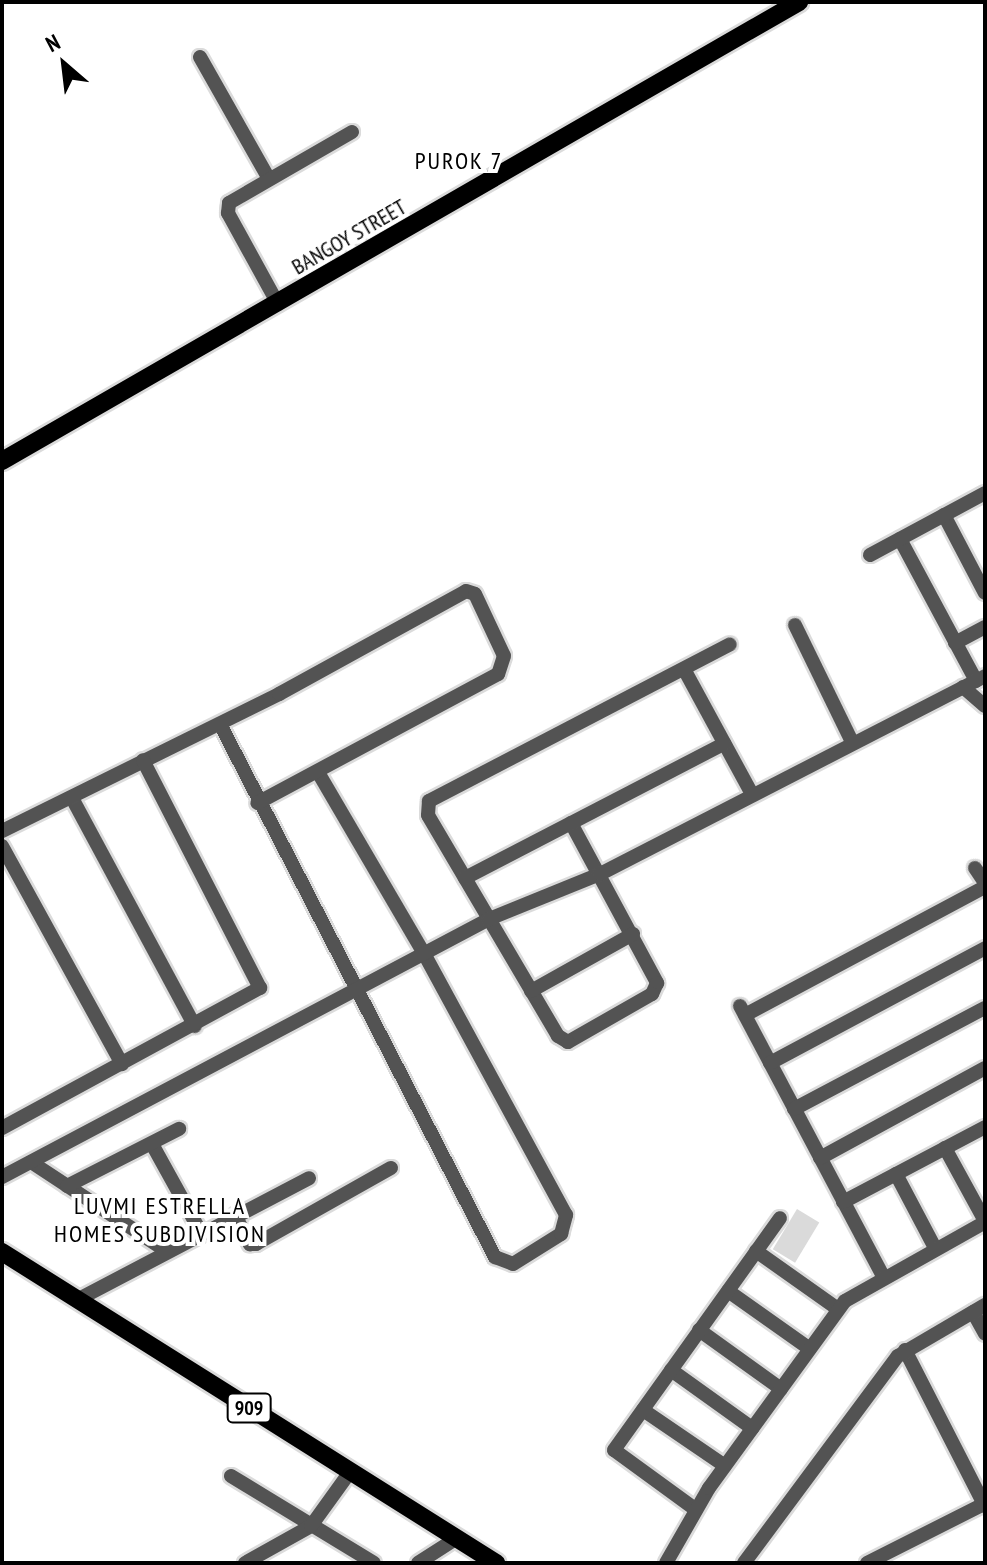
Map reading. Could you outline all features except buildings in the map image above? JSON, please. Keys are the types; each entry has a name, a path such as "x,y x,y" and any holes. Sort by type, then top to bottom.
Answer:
{"main road":[{"name":"BANGOY STREET","path":"2,461 799,2"},
{"name":"909","path":"2,1252 496,1563"}],"street":[{"path":"200,57 269,179"},
{"path":"278,304 227,207 269,179 352,132"},
{"path":"870,555 985,493"},
{"path":"944,515 985,593"},
{"path":"900,539 975,681 985,706"},
{"path":"2,831 220,724 466,591 475,594 504,656 498,674 257,803"},
{"path":"795,625 852,742"},
{"path":"955,643 985,627"},
{"path":"571,823 656,975 656,988 572,1042 558,1036 531,991 428,815 429,801 730,644"},
{"path":"684,669 752,794"},
{"path":"2,1177 426,957 489,919 600,874 975,681"},
{"path":"220,724 257,803 495,1257 513,1264 561,1234 566,1215 426,957 318,772"},
{"path":"465,878 724,744"},
{"path":"2,1128 195,1026 261,985 143,760"},
{"path":"72,798 195,1026"},
{"path":"2,846 122,1064"},
{"path":"883,1276 742,1011 985,885 975,868"},
{"path":"531,991 633,934"},
{"path":"770,1063 985,948"},
{"path":"794,1109 985,1008"},
{"path":"820,1158 985,1068"},
{"path":"843,1202 985,1127"},
{"path":"67,1186 179,1129"},
{"path":"152,1144 200,1231"},
{"path":"666,1563 695,1509 838,1309 883,1276 985,1222 945,1148"},
{"path":"31,1162 165,1250"},
{"path":"235,1215 250,1244 256,1244 391,1168"},
{"path":"896,1174 935,1248"},
{"path":"77,1300 200,1231 309,1178"},
{"path":"695,1509 614,1450 780,1218"},
{"path":"756,1251 838,1309"},
{"path":"728,1291 810,1349"},
{"path":"744,1563 905,1350 979,1308 985,1334"},
{"path":"699,1330 781,1389"},
{"path":"867,1563 984,1505 905,1350"},
{"path":"671,1370 752,1428"},
{"path":"643,1410 725,1466"},
{"path":"245,1563 311,1526 350,1472"},
{"path":"231,1476 374,1563"},
{"path":"418,1563 457,1538"}],"shaded area":[{"path":"797,1209 819,1222 795,1263 773,1249"}],"district":[{"name":"PUROK 7","path":"459,161"},
{"name":"LUVMI ESTRELLA HOMES SUBDIVISION","path":"160,1220"}]}
